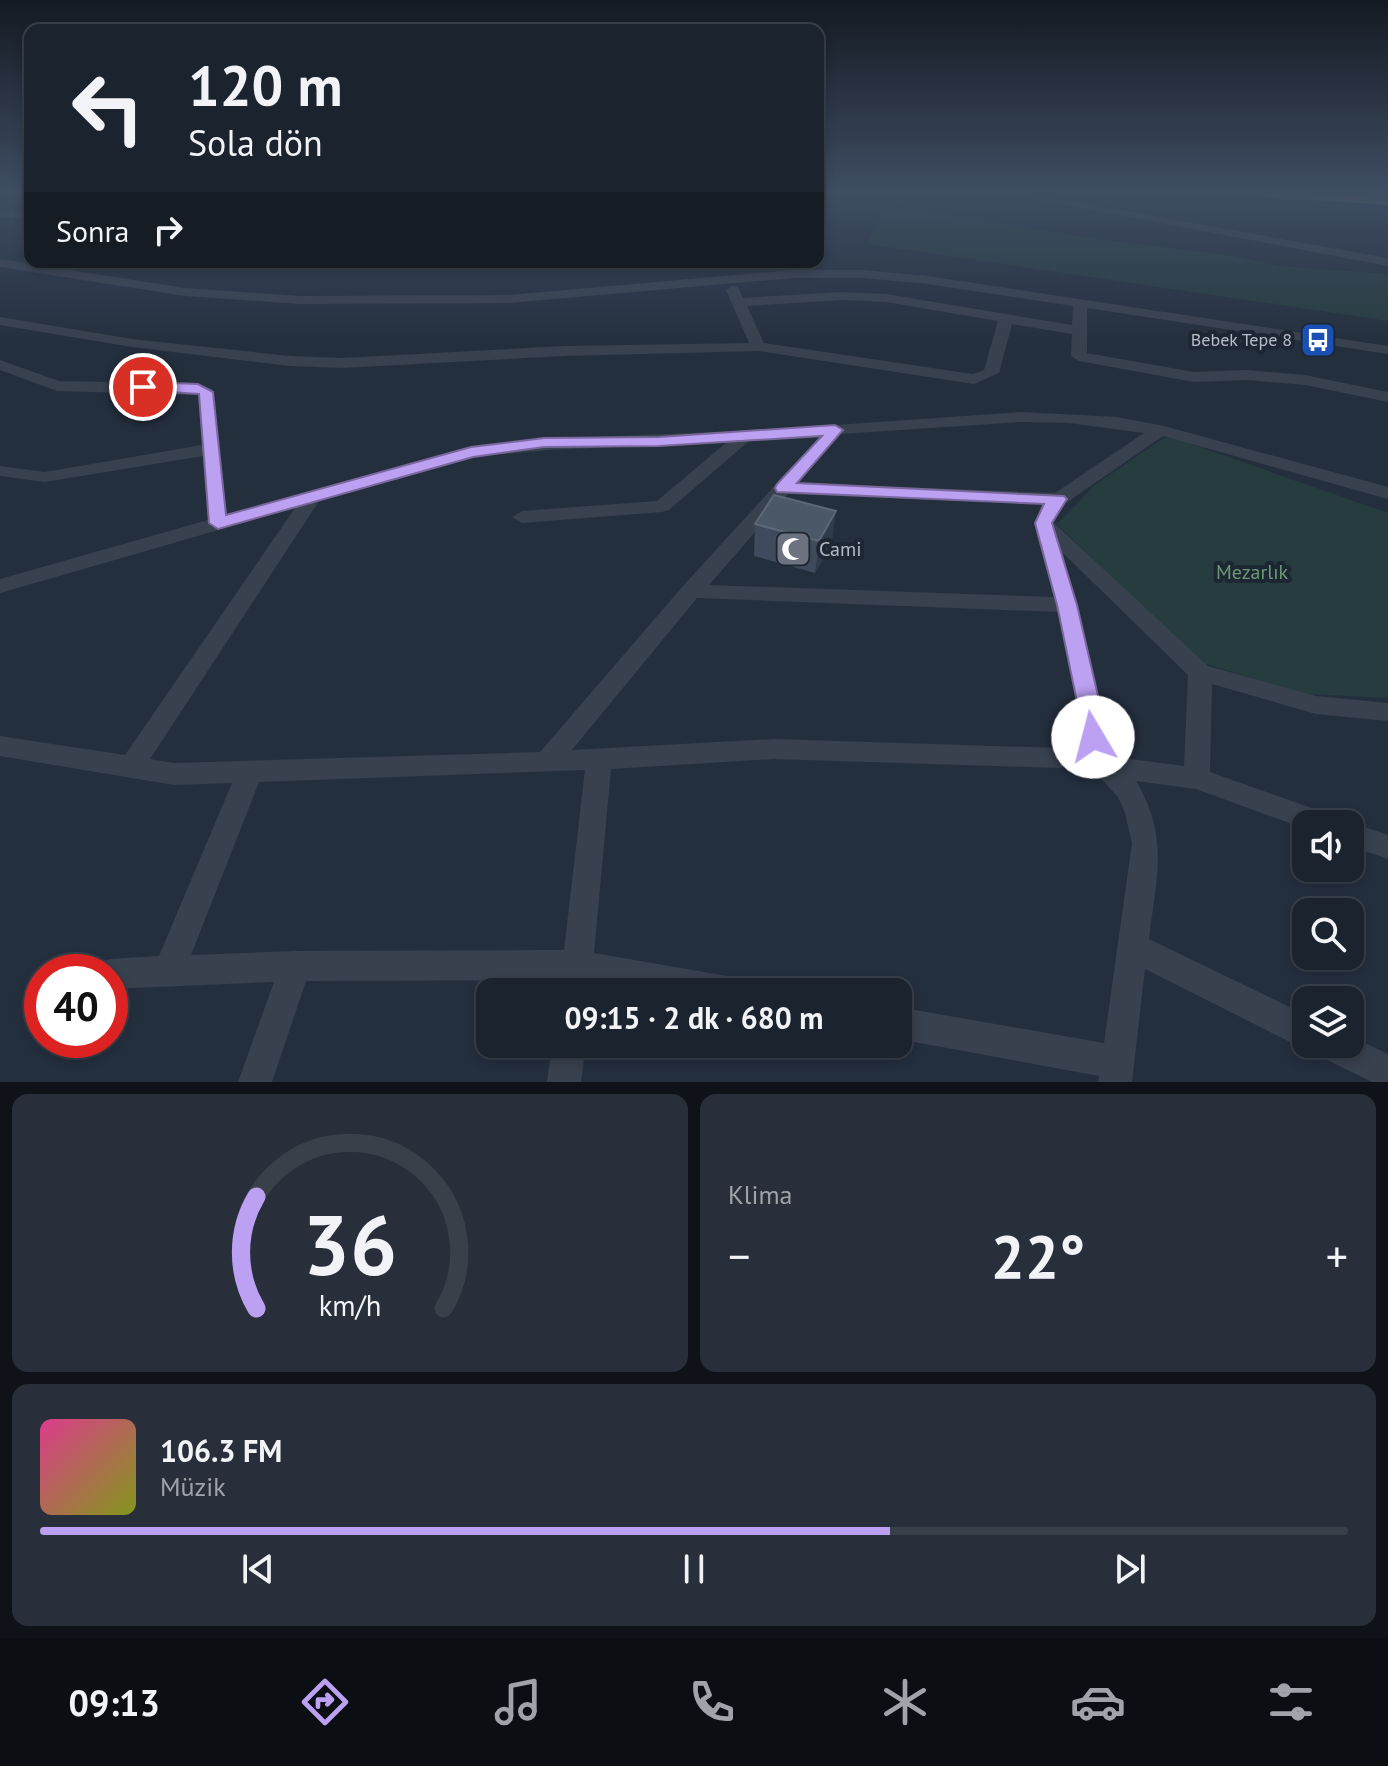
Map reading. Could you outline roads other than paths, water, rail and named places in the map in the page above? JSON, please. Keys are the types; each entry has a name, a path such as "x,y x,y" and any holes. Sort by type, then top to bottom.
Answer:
{"street":[{"path":"1293,242 1388,259"},
{"path":"1302,242 1388,259"},
{"path":"0,263 24,264"},
{"path":"59,268 185,292 300,300 509,299 793,274 864,274 946,283 1388,350"},
{"path":"728,280 758,347"},
{"path":"936,307 946,283"},
{"path":"739,302 842,296 886,298 1080,331"},
{"path":"1080,303 1079,356 1194,377 1247,375 1305,380 1388,397"},
{"path":"0,321 132,343 290,361 454,360 565,351 758,347 981,378 993,370 1006,319"},
{"path":"0,365 57,386 203,390 207,394 218,523"},
{"path":"0,586 471,452 544,443 659,442 936,421 1073,417 1118,420 1164,431 1383,494"},
{"path":"547,762 691,591 835,430"},
{"path":"0,746 174,774 547,762 774,749 1060,758 1087,748 1094,726 1067,605 1044,523 1052,504 1058,499 1155,433 1164,431"},
{"path":"522,517 662,506 743,437"},
{"path":"0,471 45,477 211,449"},
{"path":"783,488 1058,499"},
{"path":"131,767 313,496"},
{"path":"1044,523 1200,672 1316,705 1388,712"},
{"path":"691,591 1067,605"},
{"path":"1197,778 1200,672"},
{"path":"912,1026 1116,1072 1146,843 1142,816 1130,790 1111,767 1087,748"},
{"path":"576,978 599,759"},
{"path":"1111,767 1197,778 1292,812"},
{"path":"168,973 250,772"},
{"path":"1364,839 1388,847"},
{"path":"1132,947 1292,1025"},
{"path":"255,1082 295,966"},
{"path":"128,974 295,966 554,978"},
{"path":"564,1082 567,1058"},
{"path":"1360,1058 1388,1072"}],"place":[{"name":"Bebek Tepe 8","path":"1318,340"},
{"name":"Cami","path":"793,549"}],"park label":[{"name":"Mezarlık","path":"1252,572"}]}
